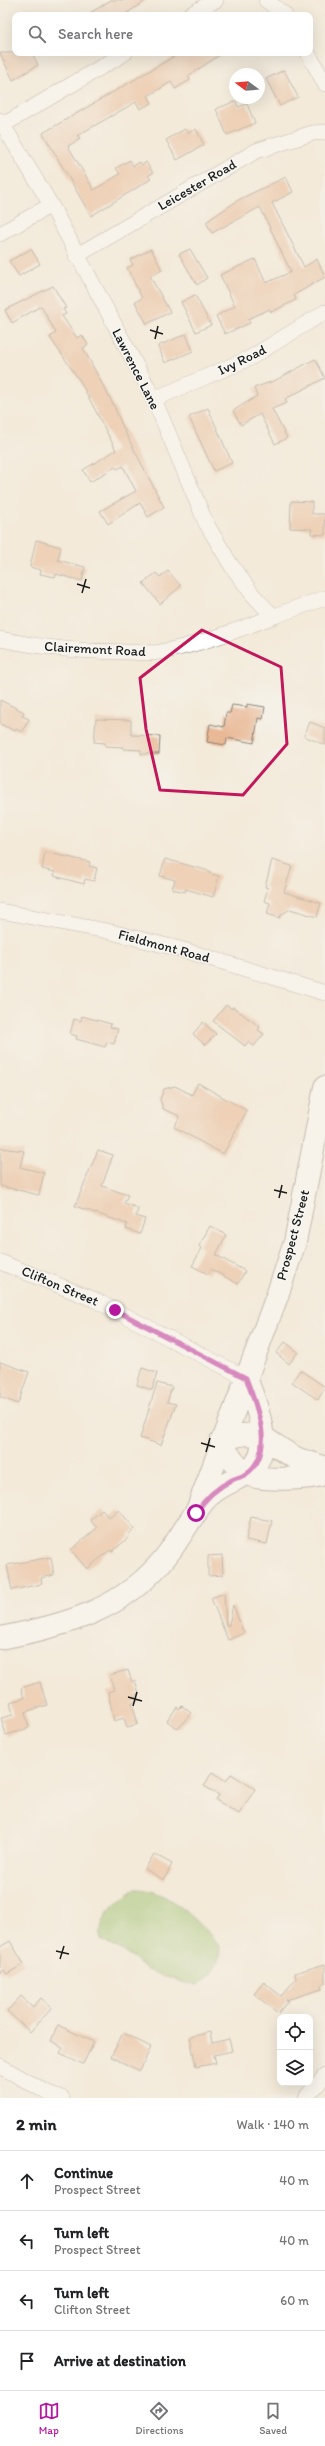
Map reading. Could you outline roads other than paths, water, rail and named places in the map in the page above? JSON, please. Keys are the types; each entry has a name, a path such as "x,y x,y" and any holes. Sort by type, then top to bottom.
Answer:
{"main road":[{"name":"Prospect Street","path":"196,1513 294,1242 325,1087"},
{"name":"Prospect Street","path":"0,1638 62,1625 86,1616 115,1601 138,1585 167,1556 210,1495 246,1474 258,1457 262,1436 258,1413 246,1378"},
{"path":"325,1468 299,1459 262,1436 241,1434 221,1441 232,1460 246,1474 269,1478 317,1477 325,1474"}],"street":[{"path":"194,12 216,0"},
{"path":"266,0 281,12"},
{"path":"1,123 120,56"},
{"path":"310,56 325,84"},
{"name":"Lawrence Lane","path":"1,123 51,205 76,256 154,399 206,523 231,565 253,595 272,615"},
{"name":"Leicester Road","path":"76,256 256,151 313,133 325,132"},
{"path":"0,234 51,205"},
{"name":"Ivy Road","path":"154,399 250,358 325,312"},
{"name":"Clairemont Road","path":"0,639 32,646 98,652 159,652 207,641 254,625 272,615 325,598"},
{"name":"Fieldmont Road","path":"0,911 107,931 180,949 325,993"},
{"name":"Clifton Street","path":"0,1262 86,1296 152,1328 246,1378"},
{"path":"0,2066 48,2094 62,2098"},
{"path":"305,2098 325,2076"}]}
